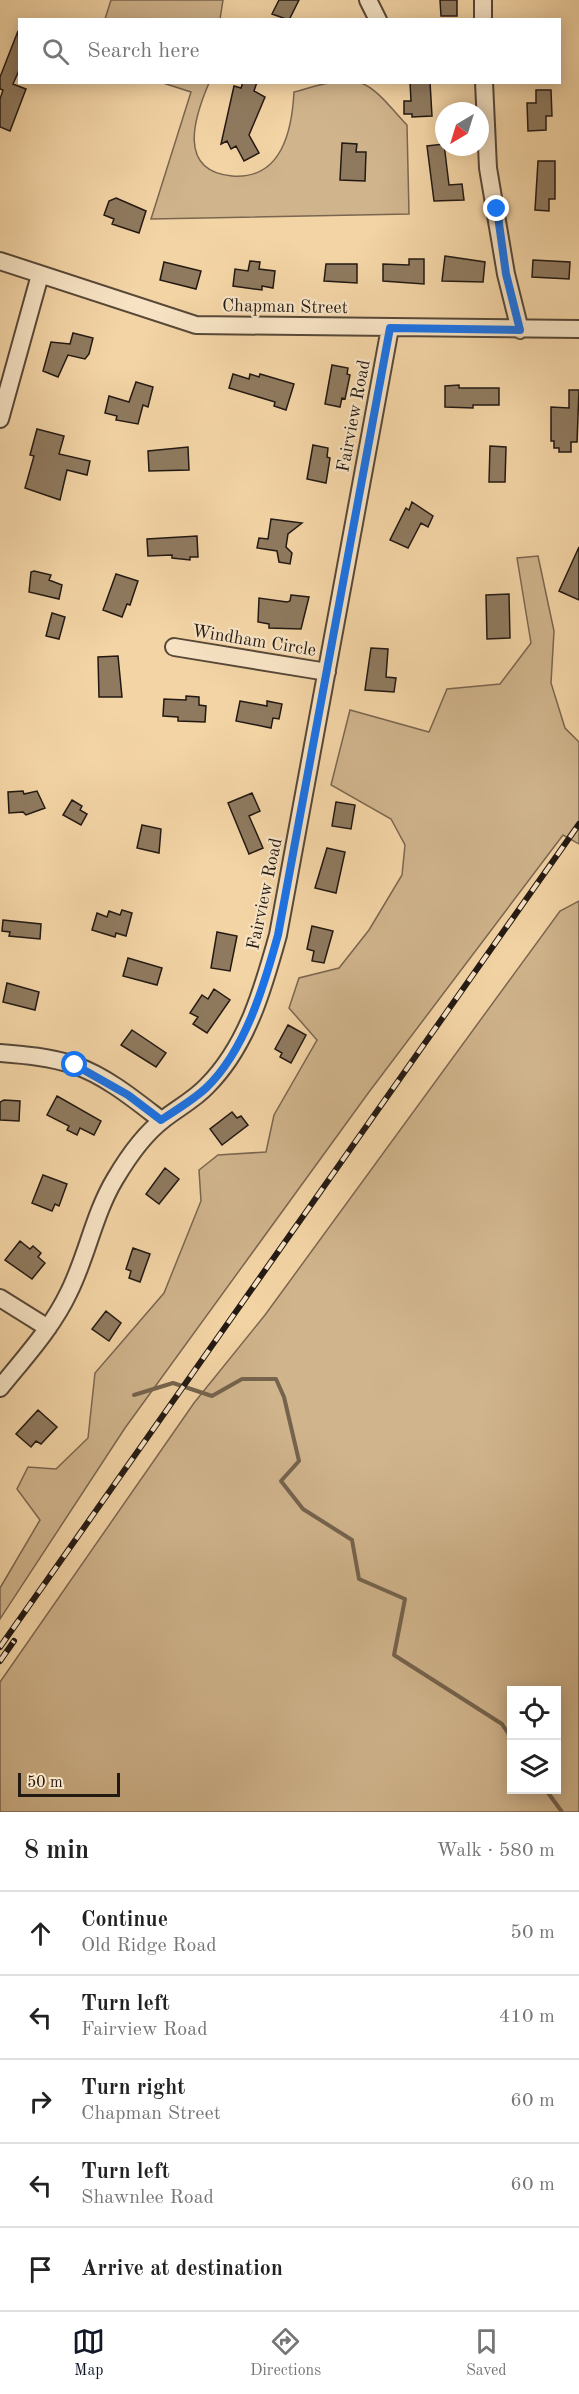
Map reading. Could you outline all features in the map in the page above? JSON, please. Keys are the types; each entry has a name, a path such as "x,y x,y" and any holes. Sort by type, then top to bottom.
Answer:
{"street":[{"path":"368,0 377,18"},
{"path":"483,0 483,18"},
{"path":"484,84 488,168 506,274 520,330"},
{"name":"Chapman Street","path":"0,261 196,325 579,329"},
{"path":"0,419 40,275"},
{"name":"Fairview Road","path":"0,1388 48,1328 69,1293 114,1181 133,1150 161,1120 205,1089 219,1074 252,1018 263,990 278,935 390,328"},
{"name":"Windham Circle","path":"174,647 252,662 327,672"},
{"path":"0,1053 38,1056 76,1065 128,1095 161,1120"},
{"path":"0,1298 48,1328"}],"shaded area":[{"path":"111,0 223,0 220,18 105,18"},
{"path":"166,84 209,84 195,126 194,141 197,154 203,164 215,172 232,176 249,175 262,170 273,161 287,136 294,92 323,84 363,84 367,86 380,95 407,125 409,214 151,219 191,92"},
{"path":"538,556 554,631 551,683 565,728 579,742 579,844 563,835 369,1092 125,1428 0,1619 0,1588 40,1520 17,1489 28,1467 56,1469 88,1438 95,1373 164,1293 201,1201 199,1170 218,1155 266,1152 274,1115 317,1040 289,1008 299,978 339,968 369,930 402,875 405,845 391,819 331,785 350,710 429,732 447,689 500,684 531,643 517,558"},
{"path":"579,901 579,1812 0,1812 0,1682 194,1403 265,1315 560,911"}],"building":[{"path":"279,0 299,0 290,18 272,14"},
{"path":"440,0 457,0 457,16 441,16"},
{"path":"18,31 18,73 13,84 26,89 10,131 0,127 0,99 3,90 0,89 0,77"},
{"path":"242,84 256,84 254,91 265,97 249,135 259,153 244,161 236,146 231,149 227,141 221,144 234,86 241,88"},
{"path":"410,84 430,84 432,116 412,117 412,114 404,114 404,101 411,101"},
{"path":"536,90 551,90 552,116 546,116 546,130 528,131 527,103 536,103"},
{"path":"342,143 357,144 356,152 366,152 365,181 340,180"},
{"path":"435,145 435,156 445,156 449,185 462,184 464,200 434,201 427,146"},
{"path":"538,161 555,161 555,199 549,199 549,211 535,210"},
{"path":"116,198 146,211 139,233 112,224 114,219 104,215 109,201"},
{"path":"445,256 485,262 483,282 442,281"},
{"path":"409,259 424,259 424,284 383,281 383,264 409,265"},
{"path":"533,260 570,262 569,279 532,277"},
{"path":"250,261 260,262 259,269 275,271 273,288 262,286 262,290 233,286 235,269 248,271"},
{"path":"164,262 201,271 196,289 160,280"},
{"path":"326,264 357,264 357,283 324,281"},
{"path":"73,333 93,338 89,354 85,359 68,355 58,377 43,371 51,342 70,344"},
{"path":"332,365 348,368 347,374 350,375 345,399 342,398 340,407 325,404"},
{"path":"233,374 249,379 250,374 259,377 260,374 294,384 286,410 274,406 275,402 229,388"},
{"path":"136,382 153,387 148,407 143,405 138,424 116,420 117,416 105,413 109,396 129,402"},
{"path":"459,385 459,388 499,388 499,405 473,405 473,408 445,407 445,386"},
{"path":"569,390 579,390 577,442 571,442 571,452 559,452 559,448 554,448 554,441 551,441 551,407 569,408"},
{"path":"37,429 64,436 59,454 90,461 87,475 67,470 60,500 25,488 34,456 30,455"},
{"path":"313,445 328,448 327,457 330,458 326,483 307,479"},
{"path":"490,446 506,447 505,482 489,482"},
{"path":"188,447 189,470 149,471 148,451"},
{"path":"412,502 433,516 428,527 421,523 408,548 390,540 406,508 409,510"},
{"path":"271,519 302,523 288,534 286,547 292,553 290,564 279,562 277,551 257,548 259,538 268,539"},
{"path":"197,536 198,557 190,557 190,560 172,558 172,555 148,556 147,539"},
{"path":"579,547 579,600 559,591"},
{"path":"31,572 51,575 49,580 62,585 59,599 29,592"},
{"path":"116,574 138,581 130,605 127,604 122,617 103,610"},
{"path":"509,594 510,638 487,639 486,595"},
{"path":"291,595 309,597 301,629 269,628 269,624 258,622 259,598 287,602 290,601"},
{"path":"52,613 65,617 59,639 46,636"},
{"path":"371,648 388,649 386,677 396,678 394,692 365,690"},
{"path":"118,656 122,697 99,697 98,657"},
{"path":"186,696 199,697 199,705 206,706 205,722 178,721 178,717 163,716 164,699 186,700"},
{"path":"240,701 267,706 267,701 282,704 279,719 273,718 271,728 236,721"},
{"path":"23,791 24,794 37,791 45,808 26,815 23,812 9,813 8,792"},
{"path":"252,793 260,811 249,816 263,848 249,854 228,803"},
{"path":"72,800 82,806 80,810 87,814 81,825 63,815"},
{"path":"336,802 355,805 351,829 332,826"},
{"path":"142,825 161,829 159,853 137,848"},
{"path":"327,848 345,852 336,893 315,888"},
{"path":"122,910 132,913 126,936 116,933 115,937 92,930 97,913 107,917 109,911 120,915"},
{"path":"3,920 41,924 40,939 9,936 10,932 2,931"},
{"path":"312,926 333,931 324,963 312,961 314,951 307,949"},
{"path":"217,932 237,936 230,971 211,968"},
{"path":"128,958 162,968 157,985 123,976"},
{"path":"7,983 39,992 35,1010 3,1002"},
{"path":"214,989 230,1000 207,1033 193,1024 198,1017 190,1013 202,995 208,999"},
{"path":"288,1025 306,1035 291,1063 280,1057 282,1053 275,1049"},
{"path":"132,1030 166,1053 156,1067 121,1045"},
{"path":"57,1096 101,1121 94,1135 80,1128 77,1135 67,1130 69,1126 47,1115"},
{"path":"20,1101 19,1121 0,1120 0,1102"},
{"path":"232,1112 237,1118 241,1116 248,1125 222,1145 210,1129"},
{"path":"165,1168 179,1179 159,1204 146,1194"},
{"path":"43,1175 67,1184 59,1206 55,1204 52,1211 32,1203"},
{"path":"20,1241 30,1249 33,1246 41,1253 38,1257 45,1263 32,1279 5,1260"},
{"path":"133,1248 150,1254 140,1282 129,1278 131,1271 126,1269"},
{"path":"106,1311 121,1323 109,1341 92,1329"},
{"path":"38,1410 57,1427 41,1444 36,1441 31,1447 16,1434"}],"waterway":[{"path":"134,1395 173,1383 212,1396 242,1379 276,1379 284,1397 299,1461 281,1481 303,1509 352,1540 359,1579 405,1599 394,1655 502,1724 507,1732"},
{"path":"549,1794 562,1812"}],"railway":[{"path":"0,1647 579,824"},
{"path":"0,1661 14,1641"}],"route":[{"path":"75,1065 128,1095 161,1120 205,1089 219,1074 252,1018 263,990 278,935 390,328 520,330 506,274 497,209"}]}
